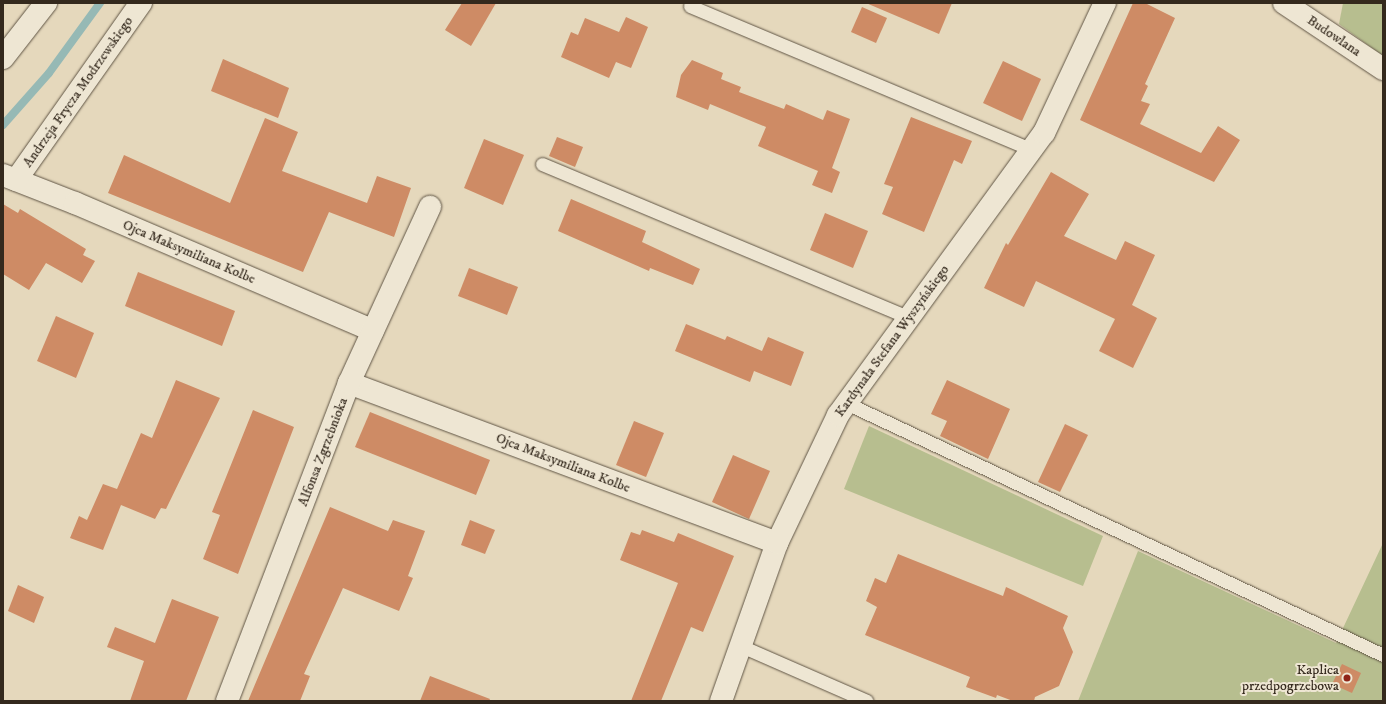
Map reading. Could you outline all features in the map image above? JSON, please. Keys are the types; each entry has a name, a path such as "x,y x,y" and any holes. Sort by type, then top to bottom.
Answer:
{"street":[{"path":"3,58 46,3"},
{"name":"Andrzeja Frycza Modrzewskiego","path":"9,178 141,3"},
{"name":"Kardynała Stefana Wyszyńskiego","path":"722,701 777,543 846,403 1032,150 1057,106 1105,3"},
{"name":"Budowlana","path":"1284,3 1383,69"},
{"name":"Ojca Maksymiliana Kolbe","path":"9,178 373,331"},
{"name":"Alfonsa Zgrzebnioka","path":"227,701 349,383 430,208"},
{"name":"Ojca Maksymiliana Kolbe","path":"349,383 777,543"}],"lane":[{"path":"690,6 1032,150"},
{"path":"542,164 908,317"},
{"path":"846,403 1383,655"},
{"path":"741,646 867,701"}],"green space":[{"path":"1343,3 1383,3 1383,56 1339,24"},
{"path":"869,426 1103,536 1083,586 844,489"},
{"path":"1383,543 1383,701 1078,701 1138,551 1336,643"}],"building":[{"path":"462,3 496,3 471,46 445,30"},
{"path":"866,3 952,3 939,34"},
{"path":"1133,3 1145,3 1175,18 1145,84 1148,86 1141,101 1150,104 1140,124 1201,153 1218,126 1240,140 1214,182 1080,120"},
{"path":"862,7 887,18 876,43 851,32"},
{"path":"626,17 648,27 631,68 616,62 609,78 561,57 571,32 578,35 585,18 619,32"},
{"path":"223,59 289,88 278,118 211,91"},
{"path":"692,60 723,73 721,79 741,87 739,92 784,109 786,104 823,120 827,110 850,119 832,168 840,172 832,193 812,185 818,171 758,146 766,127 710,104 708,110 676,97 681,75"},
{"path":"1003,61 1041,79 1022,121 983,103"},
{"path":"911,117 972,141 962,164 954,160 924,232 882,214 893,187 884,184"},
{"path":"265,118 298,132 282,171 367,203 377,176 411,188 394,237 329,212 303,272 108,193 124,155 230,203"},
{"path":"557,137 583,147 575,167 549,156"},
{"path":"484,139 524,155 503,205 464,188"},
{"path":"1051,172 1089,194 1064,236 1116,260 1125,241 1155,255 1132,305 1157,318 1133,368 1099,351 1115,319 1036,281 1024,307 984,288 1006,243 1008,245"},
{"path":"571,199 646,231 642,242 700,269 693,285 650,268 649,271 558,231"},
{"path":"3,204 18,213 20,209 86,249 83,255 95,261 82,283 46,263 29,290 3,274"},
{"path":"825,213 868,231 853,268 810,250"},
{"path":"469,268 518,287 507,315 458,296"},
{"path":"138,272 235,311 222,346 125,306"},
{"path":"56,316 94,333 76,378 37,361"},
{"path":"686,324 725,340 727,336 762,351 768,337 804,352 791,386 754,371 750,382 675,351"},
{"path":"176,380 220,398 166,509 161,508 155,519 121,505 103,550 70,538 79,516 87,520 103,484 117,489 141,433 152,438"},
{"path":"947,380 1010,409 988,459 940,436 947,421 931,414"},
{"path":"253,410 294,427 238,574 203,559 220,515 212,512"},
{"path":"370,412 490,460 476,495 355,447"},
{"path":"634,421 664,433 646,477 616,465"},
{"path":"1065,424 1088,435 1060,492 1038,482"},
{"path":"733,455 770,471 749,519 712,502"},
{"path":"330,507 388,531 393,520 425,531 408,576 413,578 399,611 343,588 304,674 310,676 300,701 248,701"},
{"path":"470,520 495,530 485,554 461,545"},
{"path":"642,530 674,542 678,533 734,556 703,632 691,627 661,701 631,701 678,583 620,560 631,532 640,535"},
{"path":"898,554 1003,596 1006,587 1068,616 1063,628 1073,652 1059,686 1035,697 1034,701 1013,701 997,695 996,698 966,687 970,677 865,635 877,607 866,601 875,578 886,583"},
{"path":"18,585 44,597 34,623 8,611"},
{"path":"172,599 219,617 186,701 130,701 144,661 107,647 115,627 155,643"},
{"name":"Kaplica przedpogrzebowa","path":"1342,664 1361,673 1352,693 1332,684"},
{"path":"430,676 490,699 489,701 420,701"}],"waterway":[{"path":"3,125 49,73 100,3"}],"place":[{"name":"Kaplica przedpogrzebowa","path":"1347,678"}]}
